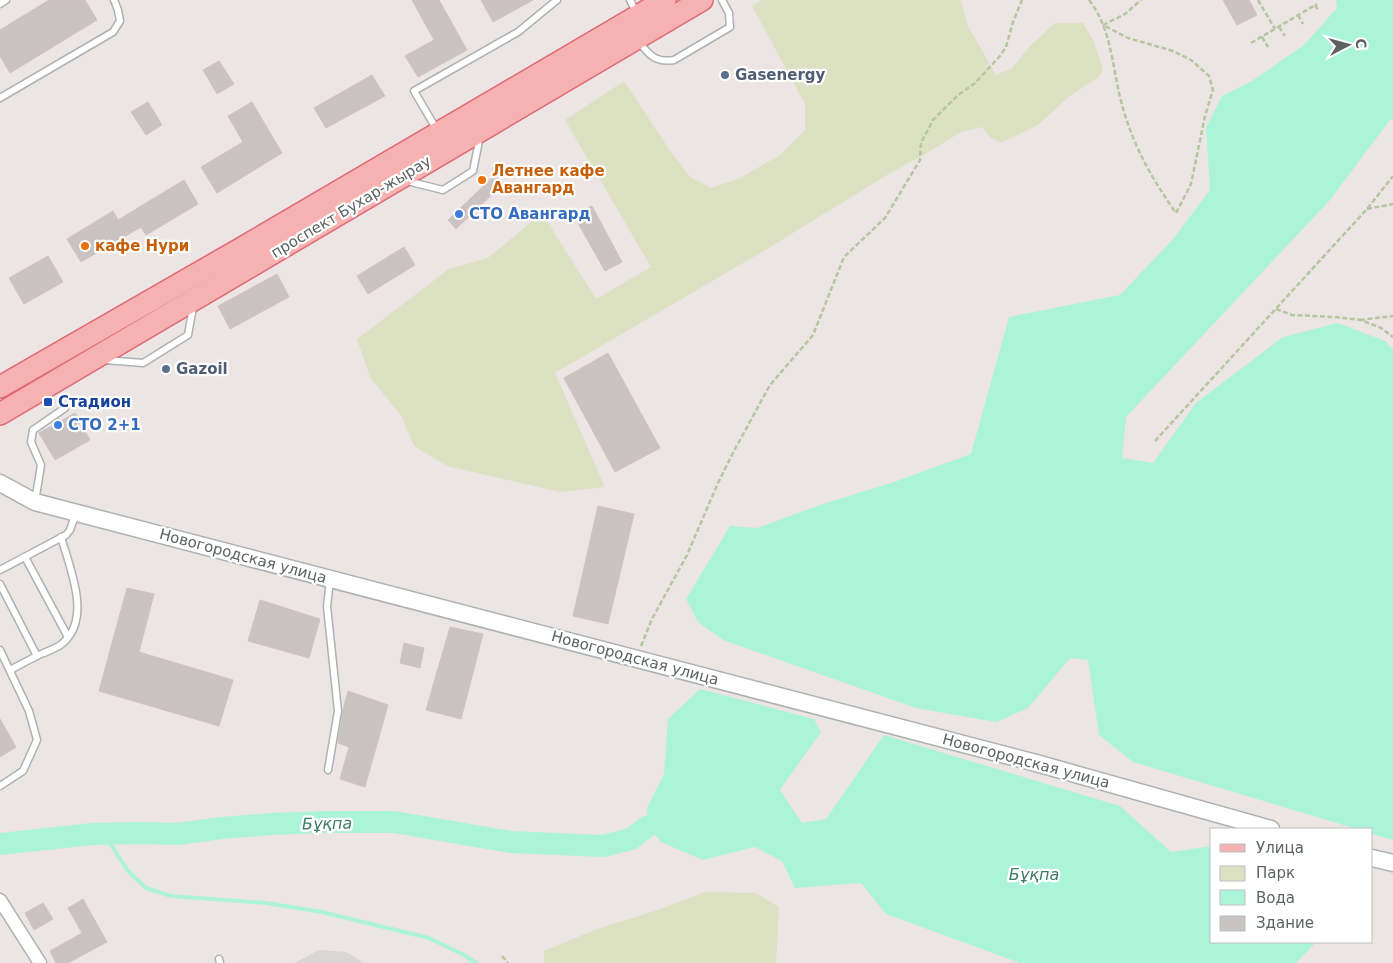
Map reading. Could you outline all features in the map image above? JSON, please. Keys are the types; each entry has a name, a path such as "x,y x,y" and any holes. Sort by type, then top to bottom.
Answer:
{"main road":[{"name":"проспект Бухар-жырау","path":"0,414 399,179 443,141 634,8 665,0"},
{"name":"проспект Бухар-жырау","path":"0,387 242,248 443,141 481,130 702,0"}],"street":[{"name":"Новогородская улица","path":"0,483 36,502 1036,763 1267,828"},
{"path":"1373,858 1393,864"},
{"path":"0,900 40,963"}],"lane":[{"path":"0,4 6,0"},
{"path":"0,98 113,32 120,21 114,0"},
{"path":"443,141 414,91 518,32 557,0"},
{"path":"637,39 649,54 657,59 674,60 730,27 729,13 722,0"},
{"path":"399,179 443,190 473,171 481,130"},
{"path":"93,359 142,363 188,335 194,300"},
{"path":"36,502 41,465 31,442 33,430 65,408"},
{"path":"0,570 61,537 70,530 76,512"},
{"path":"10,670 59,646 68,637 73,628 78,609 78,594 61,537"},
{"path":"25,557 68,637"},
{"path":"328,770 338,711 327,606 331,579"},
{"path":"0,584 37,656"},
{"path":"0,650 29,711 37,740 23,771 0,786"}],"path":[{"path":"636,659 652,619 687,555 735,449 770,385 813,335 844,257 885,218 920,160 921,143 933,120 957,96 974,83 1000,56 1006,47 1022,0"},
{"path":"1089,0 1108,36 1120,96 1131,134 1143,161 1176,213 1191,184 1205,116 1213,90 1209,76 1191,60 1173,51 1128,38 1103,26"},
{"path":"1103,26 1124,14 1141,0"},
{"path":"1258,0 1277,28 1285,36"},
{"path":"1251,43 1316,5 1318,10"},
{"path":"1298,15 1303,24"},
{"path":"1262,37 1268,47"},
{"path":"1155,441 1367,209 1393,176"},
{"path":"1367,209 1393,204"},
{"path":"1276,309 1292,316 1335,317 1357,320 1381,328 1393,337"},
{"path":"1357,320 1393,316"},
{"path":"502,956 508,963"}],"shaded area":[{"path":"319,950 346,952 365,963 294,963"}],"green space":[{"path":"762,0 961,0 968,26 996,75 1012,68 1029,47 1055,23 1083,23 1094,42 1103,69 1099,77 1071,95 1038,125 1001,143 991,138 982,127 961,132 767,249 555,373 605,487 560,492 447,466 414,446 402,417 370,377 357,339 449,269 488,258 542,213 596,299 651,267 565,120 624,81 690,177 711,188 740,178 780,155 805,130 805,104 752,6"},
{"path":"705,892 756,893 779,907 776,963 544,963 544,951 597,929 658,910"}],"water":[{"path":"1336,0 1393,0 1393,119 1390,120 1330,200 1126,417 1122,458 1153,463 1196,403 1283,337 1338,323 1385,341 1393,350 1393,840 1373,834 1373,828 1354,828 1133,762 1099,735 1088,660 1070,658 1028,708 996,722 916,708 723,640 698,622 686,599 730,526 757,528 971,454 1009,317 1120,295 1174,238 1210,190 1206,127 1222,96 1252,81 1304,45 1337,8"},
{"name":"Бұқпа","path":"700,689 814,719 821,732 780,790 802,823 826,819 884,735 1120,806 1171,852 1210,846 1210,943 1315,943 1296,963 1020,963 886,914 861,883 795,888 782,861 755,847 703,860 661,842 648,826 647,808 664,774 668,719"}],"building":[{"path":"49,0 85,0 97,20 10,73 0,56 0,30"},
{"path":"412,0 439,0 467,50 418,77 405,56 434,40"},
{"path":"481,0 533,0 493,22"},
{"path":"1223,0 1249,0 1257,15 1237,25"},
{"path":"219,61 234,84 217,94 203,70"},
{"path":"372,75 385,96 326,128 314,108"},
{"path":"148,102 162,125 146,135 131,112"},
{"path":"252,102 282,153 217,193 201,167 243,142 228,116"},
{"path":"495,175 503,184 456,229 448,220"},
{"path":"184,180 198,204 146,235 141,227 81,262 67,239 113,211 118,220"},
{"path":"592,206 622,262 605,271 574,216"},
{"path":"404,247 415,265 368,294 357,276"},
{"path":"48,256 63,282 24,304 9,278"},
{"path":"277,274 289,297 230,329 218,306"},
{"path":"608,353 660,448 615,472 564,378"},
{"path":"75,413 90,440 55,460 39,433"},
{"path":"598,506 634,514 608,624 573,616"},
{"path":"127,588 154,594 139,652 233,680 219,726 99,691"},
{"path":"260,600 320,619 309,658 248,641"},
{"path":"450,627 483,634 461,719 426,710"},
{"path":"404,643 424,648 420,668 400,663"},
{"path":"348,691 388,705 365,787 340,779 349,747 338,743"},
{"path":"0,719 16,747 0,757"},
{"path":"83,899 107,942 68,963 56,963 50,951 82,933 68,908"},
{"path":"43,903 53,919 34,930 25,913"}],"waterway":[{"name":"Бұқпа","path":"0,844 92,834 178,834 273,824 394,822 510,842 603,846 631,839 648,826"},
{"path":"104,834 128,871 146,888 171,896 266,903 322,912 429,938 476,963"}],"place":[{"name":"Gasenergy","path":"725,75"},
{"name":"Летнее кафе Авангард","path":"482,180"},
{"name":"СТО Авангард","path":"459,214"},
{"name":"кафе Нури","path":"85,246"},
{"name":"Gazoil","path":"166,369"},
{"name":"Стадион","path":"48,402"},
{"name":"СТО 2+1","path":"58,425"}]}
